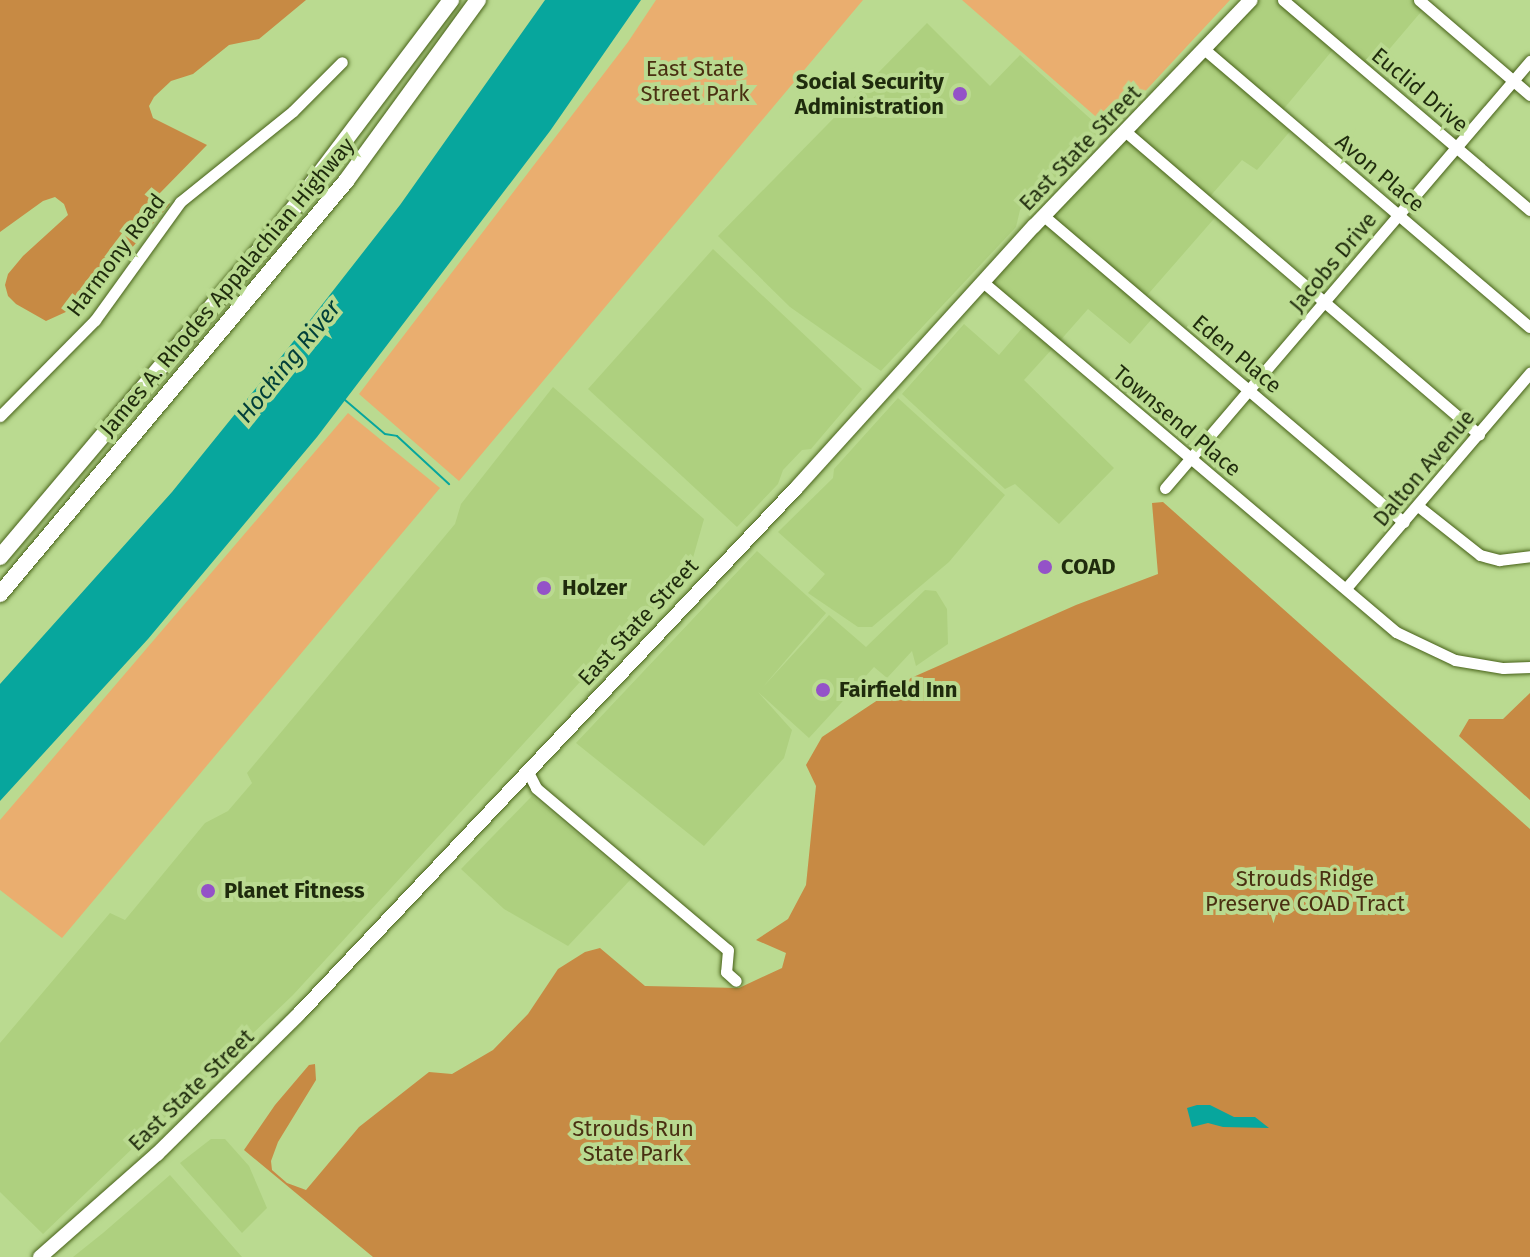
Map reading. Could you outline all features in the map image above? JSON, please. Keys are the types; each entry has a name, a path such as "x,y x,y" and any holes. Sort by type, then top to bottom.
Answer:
{"highway":[{"name":"James A. Rhodes Appalachian Highway","path":"0,557 284,221 451,0"},
{"name":"James A. Rhodes Appalachian Highway","path":"0,594 346,181 478,0"}],"main road":[{"name":"East State Street","path":"40,1257 111,1197 241,1073 528,772 1251,0"}],"street":[{"name":"Euclid Drive","path":"1283,0 1530,210"},
{"path":"1419,0 1530,95"},
{"name":"Avon Place","path":"1204,49 1530,327"},
{"name":"Jacobs Drive","path":"1165,488 1530,61"},
{"name":"Harmony Road","path":"0,416 95,320 180,202 303,103 342,62"},
{"path":"1126,132 1479,435"},
{"name":"Eden Place","path":"1045,217 1404,522"},
{"name":"Townsend Place","path":"984,283 1347,587 1396,632 1431,651 1487,666 1530,667"},
{"name":"Dalton Avenue","path":"1347,587 1530,373"},
{"path":"1418,506 1480,555 1499,560 1530,556"},
{"path":"528,772 536,788 728,950 726,972 736,981"}],"shaded area":[{"path":"1251,0 1419,0 1426,6 1369,73 1336,46 1277,117 1292,129 1257,170 1242,160 1206,201 1219,213 1143,300 1157,313 1130,344 1088,309 1058,343 984,283"},
{"path":"927,23 990,86 1020,55 1105,132 1045,196 1033,196 1020,210 1016,227 881,371 790,307 718,236"},
{"path":"713,249 862,389 811,449 802,450 783,470 778,484 737,527 588,389"},
{"path":"964,324 999,355 1023,327 1053,348 1024,380 1114,468 1059,524 1015,484 1005,489 902,394"},
{"path":"553,387 704,519 687,579 597,673 579,683 293,995 43,1234 0,1192 0,1043 110,913 125,920 205,823 228,811 252,783 247,773 455,524 461,504"},
{"path":"898,398 1005,495 949,562 872,627 858,627 808,593 825,574 778,532 833,478 834,469"},
{"path":"757,551 826,613 763,687 829,615 866,647 925,590 936,591 947,609 948,644 916,666 912,651 887,678 874,667 809,738 758,692 792,730 784,758 704,846 576,743"},
{"path":"532,796 631,879 568,946 504,909 461,869"},
{"path":"211,1139 225,1139 249,1166 267,1208 242,1233 180,1163"},
{"path":"170,1175 242,1257 73,1257 103,1233"}],"green space":[{"path":"0,0 306,0 259,39 229,45 193,74 171,81 154,97 149,106 153,118 207,145 159,194 170,204 103,281 68,311 46,321 16,304 8,296 5,285 8,274 23,256 68,215 64,204 55,197 43,201 0,232"},
{"name":"East State Street Park","path":"656,0 863,0 459,481 359,394 628,42"},
{"path":"962,0 1230,0 1110,129"},
{"path":"348,413 440,488 62,938 0,890 0,820"},
{"path":"1163,502 1530,829 1530,1257 373,1257 244,1150 275,1105 309,1065 315,1064 316,1080 278,1142 271,1161 272,1170 287,1183 306,1190 359,1127 429,1072 452,1074 493,1050 528,1014 558,969 585,952 600,948 645,986 739,988 782,968 786,953 756,940 788,919 806,885 816,786 806,765 822,737 911,678 1076,605 1158,574 1152,503"},
{"path":"1530,693 1530,800 1459,736 1469,719 1503,719"}],"water":[{"name":"Hocking River","path":"545,0 641,0 550,131 317,437 148,639 0,801 0,684 172,492 289,347 400,205"},
{"path":"1210,1105 1234,1117 1255,1117 1269,1128 1223,1127 1208,1123 1192,1127 1187,1108"}],"waterway":[{"path":"345,400 385,434 397,436 449,484"}],"place":[{"name":"Social Security Administration","path":"960,94"},
{"name":"COAD","path":"1045,567"},
{"name":"Holzer","path":"544,588"},
{"name":"Fairfield Inn","path":"823,690"},
{"name":"Planet Fitness","path":"208,891"}],"park label":[{"name":"Strouds Ridge Preserve COAD Tract","path":"1305,890"},
{"name":"Strouds Run State Park","path":"633,1140"}]}
